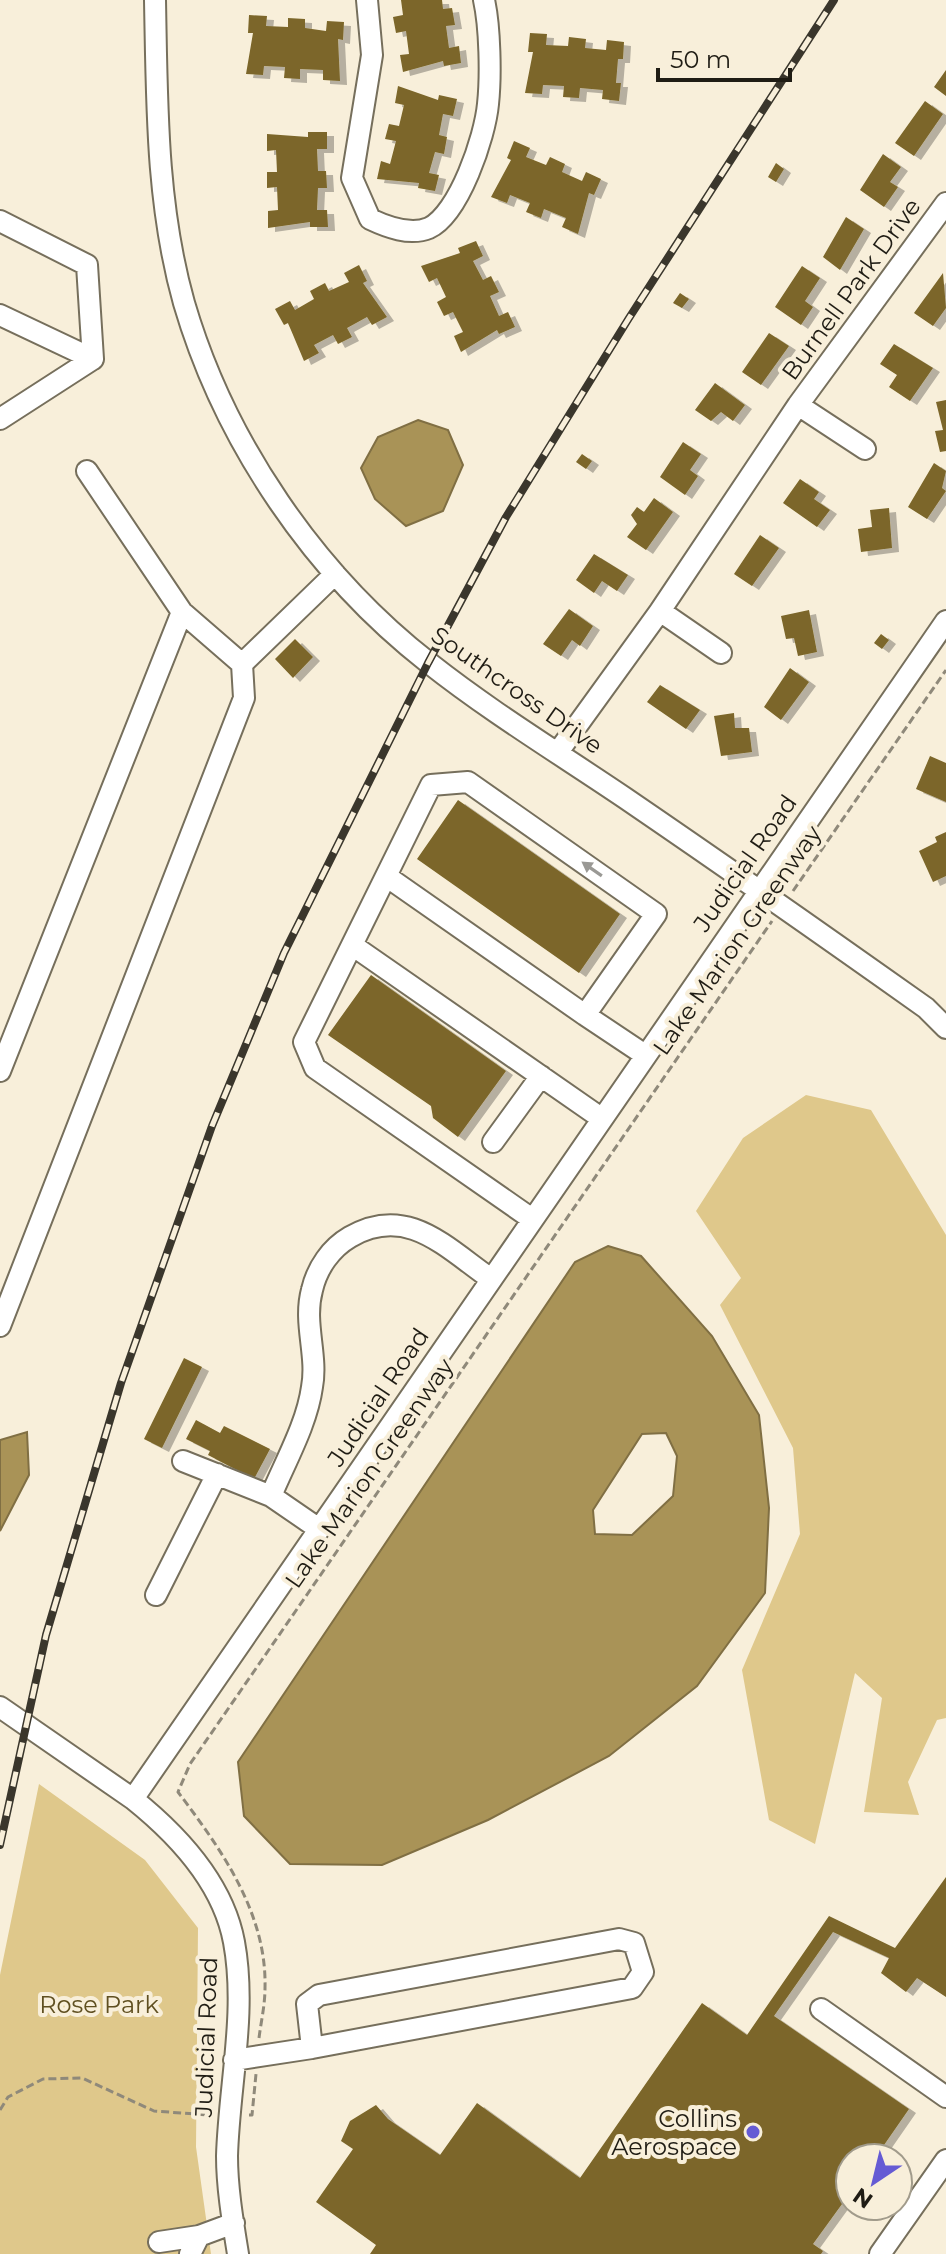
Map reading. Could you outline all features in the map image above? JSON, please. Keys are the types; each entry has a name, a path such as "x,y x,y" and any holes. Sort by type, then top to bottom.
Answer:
{"street":[{"name":"Southcross Drive","path":"155,0 157,137 164,210 184,304 218,395 277,500 335,574 428,663 782,906 926,1008 946,1028"},
{"path":"367,0 372,55 352,178 370,219 393,230 426,230 446,217 473,163 488,105 484,0"},
{"name":"Burnell Park Drive","path":"558,752 660,611 798,405 946,203"},
{"path":"0,221 87,265 93,359"},
{"path":"0,315 93,359"},
{"path":"0,419 93,359"},
{"name":"Burnell Park Drive","path":"798,405 865,449"},
{"path":"0,1326 244,698 242,664 182,612 87,471"},
{"path":"242,664 335,574"},
{"path":"660,611 721,653"},
{"path":"0,1071 182,612"},
{"name":"Judicial Road","path":"238,2254 227,2159 238,1994 234,1940 212,1886 180,1840 133,1799 946,621"},
{"path":"532,1219 315,1068 304,1042 431,785 468,782 656,914 585,1015"},
{"path":"386,876 645,1055"},
{"path":"352,945 601,1118"},
{"path":"493,1142 541,1076"},
{"path":"271,1496 310,1400 313,1383 310,1303 319,1270 330,1254 364,1229 384,1223 401,1224 425,1234 491,1279"},
{"path":"183,1461 271,1496 319,1529"},
{"path":"156,1595 217,1474"},
{"path":"0,1707 133,1799"},
{"path":"234,2060 257,2058 312,2048 632,1988 643,1972 637,1948 634,1943 619,1939 319,1995 307,2004 305,2013 312,2048"},
{"path":"821,2009 946,2097"},
{"path":"880,2254 946,2160"},
{"path":"159,2242 194,2245 234,2223"}],"path":[{"name":"Lake Marion Greenway","path":"230,2115 252,2115 265,1986 254,1916 222,1850 178,1792 190,1764 946,670"},
{"path":"0,2110 8,2097 43,2079 82,2078 154,2111 230,2115"}],"green space":[{"path":"806,1095 871,1110 946,1235 946,1718 937,1720 908,1782 919,1815 864,1812 882,1698 855,1673 815,1844 769,1820 742,1670 800,1534 793,1448 720,1305 741,1278 696,1211 743,1138"},
{"name":"Rose Park","path":"39,1784 145,1860 198,1928 196,2147 211,2254 0,2254 0,1975"}],"shaded area":[{"path":"418,420 448,430 463,465 443,511 406,526 375,499 361,468 378,437"},
{"path":"608,1246 641,1256 712,1336 759,1415 769,1508 765,1593 697,1686 609,1756 488,1820 382,1865 290,1864 244,1816 238,1762 575,1262","holes":["666,1433 677,1456 673,1496 632,1535 595,1534 593,1510 642,1434"]},
{"path":"27,1432 29,1475 0,1531 0,1440"}],"building":[{"path":"401,0 442,0 443,9 452,8 455,25 446,26 449,48 459,46 461,63 444,66 443,61 403,72 400,55 409,54 406,31 396,33 393,17 403,15"},
{"path":"249,15 267,16 266,26 288,27 288,18 305,19 305,28 326,31 327,21 344,22 343,40 338,39 340,81 323,80 323,70 300,69 300,79 284,78 285,67 264,66 263,75 246,74 253,33 248,33"},
{"path":"530,33 547,34 546,45 568,46 569,37 586,39 585,48 606,50 607,40 624,42 623,59 618,59 616,83 621,83 619,101 602,99 603,90 580,88 579,98 563,97 564,86 543,85 542,94 525,93 533,52 528,52"},
{"path":"946,70 946,96 934,87"},
{"path":"398,86 438,100 439,95 457,99 453,116 443,114 439,135 447,137 444,154 435,152 429,173 439,175 435,191 418,188 419,183 377,179 381,161 390,164 396,141 385,139 389,124 399,126 404,105 395,103"},
{"path":"925,101 943,114 914,156 895,143"},
{"path":"308,132 327,132 327,149 317,149 318,171 326,171 327,188 318,188 317,210 327,210 328,227 310,227 310,222 268,228 268,211 278,210 277,187 267,188 267,172 277,172 276,150 267,151 267,134 308,137"},
{"path":"514,141 530,148 526,157 546,165 550,157 565,164 562,172 582,181 586,172 601,179 594,195 589,193 578,234 562,227 566,218 544,209 541,218 526,212 530,203 510,195 507,203 491,197 511,160 507,158"},
{"path":"883,154 901,167 890,182 898,187 884,207 860,190"},
{"path":"776,163 784,169 776,182 768,177"},
{"path":"846,217 864,229 840,270 823,257"},
{"path":"476,241 483,256 473,261 483,280 491,276 499,292 490,296 499,316 508,312 515,327 499,334 497,330 461,352 454,336 463,332 453,312 444,316 437,302 446,297 437,278 429,282 421,266 460,253 458,248"},
{"path":"359,265 367,281 363,283 387,317 372,325 367,317 347,328 352,337 338,344 333,335 314,345 319,353 304,361 288,323 284,325 275,309 290,301 295,310 314,299 310,291 325,283 329,291 349,282 344,273"},
{"path":"802,266 820,278 805,301 813,307 801,325 775,307"},
{"path":"943,273 946,308 933,326 914,313"},
{"path":"680,293 689,299 682,308 673,303"},
{"path":"769,333 789,346 761,385 742,372"},
{"path":"894,344 933,368 910,401 889,387 897,375 880,364"},
{"path":"715,383 745,405 733,421 721,412 711,421 695,410"},
{"path":"946,400 946,451 940,452 935,431 943,430 936,402"},
{"path":"683,442 701,454 690,470 698,476 685,495 660,477"},
{"path":"582,454 592,461 586,469 576,462"},
{"path":"934,463 946,471 942,488 946,491 927,519 908,507"},
{"path":"800,479 819,492 814,499 830,510 817,527 783,503"},
{"path":"654,498 673,512 646,550 627,537 637,524 631,515 637,507 644,512"},
{"path":"889,508 892,548 861,552 858,529 872,527 870,510"},
{"path":"760,535 779,548 752,586 734,574"},
{"path":"594,554 628,575 617,591 602,581 594,593 576,580"},
{"path":"569,609 593,626 580,646 572,640 561,656 543,644"},
{"path":"809,610 817,652 798,656 794,638 786,639 781,616"},
{"path":"881,634 889,640 882,649 874,643"},
{"path":"295,639 313,657 293,678 275,659"},
{"path":"790,668 809,682 781,720 764,707"},
{"path":"660,685 700,710 686,729 647,702"},
{"path":"734,713 735,728 749,728 752,752 721,756 714,716"},
{"path":"930,756 946,763 946,802 916,789"},
{"path":"458,800 620,914 579,973 417,859"},
{"path":"946,832 946,876 933,882 919,851 937,842 935,837"},
{"path":"371,975 506,1071 458,1137 433,1118 431,1106 328,1035"},
{"path":"184,1358 202,1367 162,1448 144,1439"},
{"path":"196,1420 220,1433 224,1426 270,1449 254,1479 208,1455 210,1451 186,1439"},
{"name":"Collins Aerospace","path":"946,1877 946,1997 917,1978 906,1992 881,1973 889,1958 833,1932 774,2016 909,2109 886,2142 834,2142 834,2215 813,2244 823,2251 821,2254 370,2254 376,2245 316,2202 353,2149 341,2141 350,2121 376,2105 388,2119 440,2155 477,2103 580,2178 702,2003 747,2035 829,1916 895,1948"}],"railway":[{"path":"0,1845 46,1635 121,1383 212,1126 284,953 428,663 506,517 629,318 834,0"}],"place":[{"name":"Collins Aerospace","path":"753,2132"}]}
